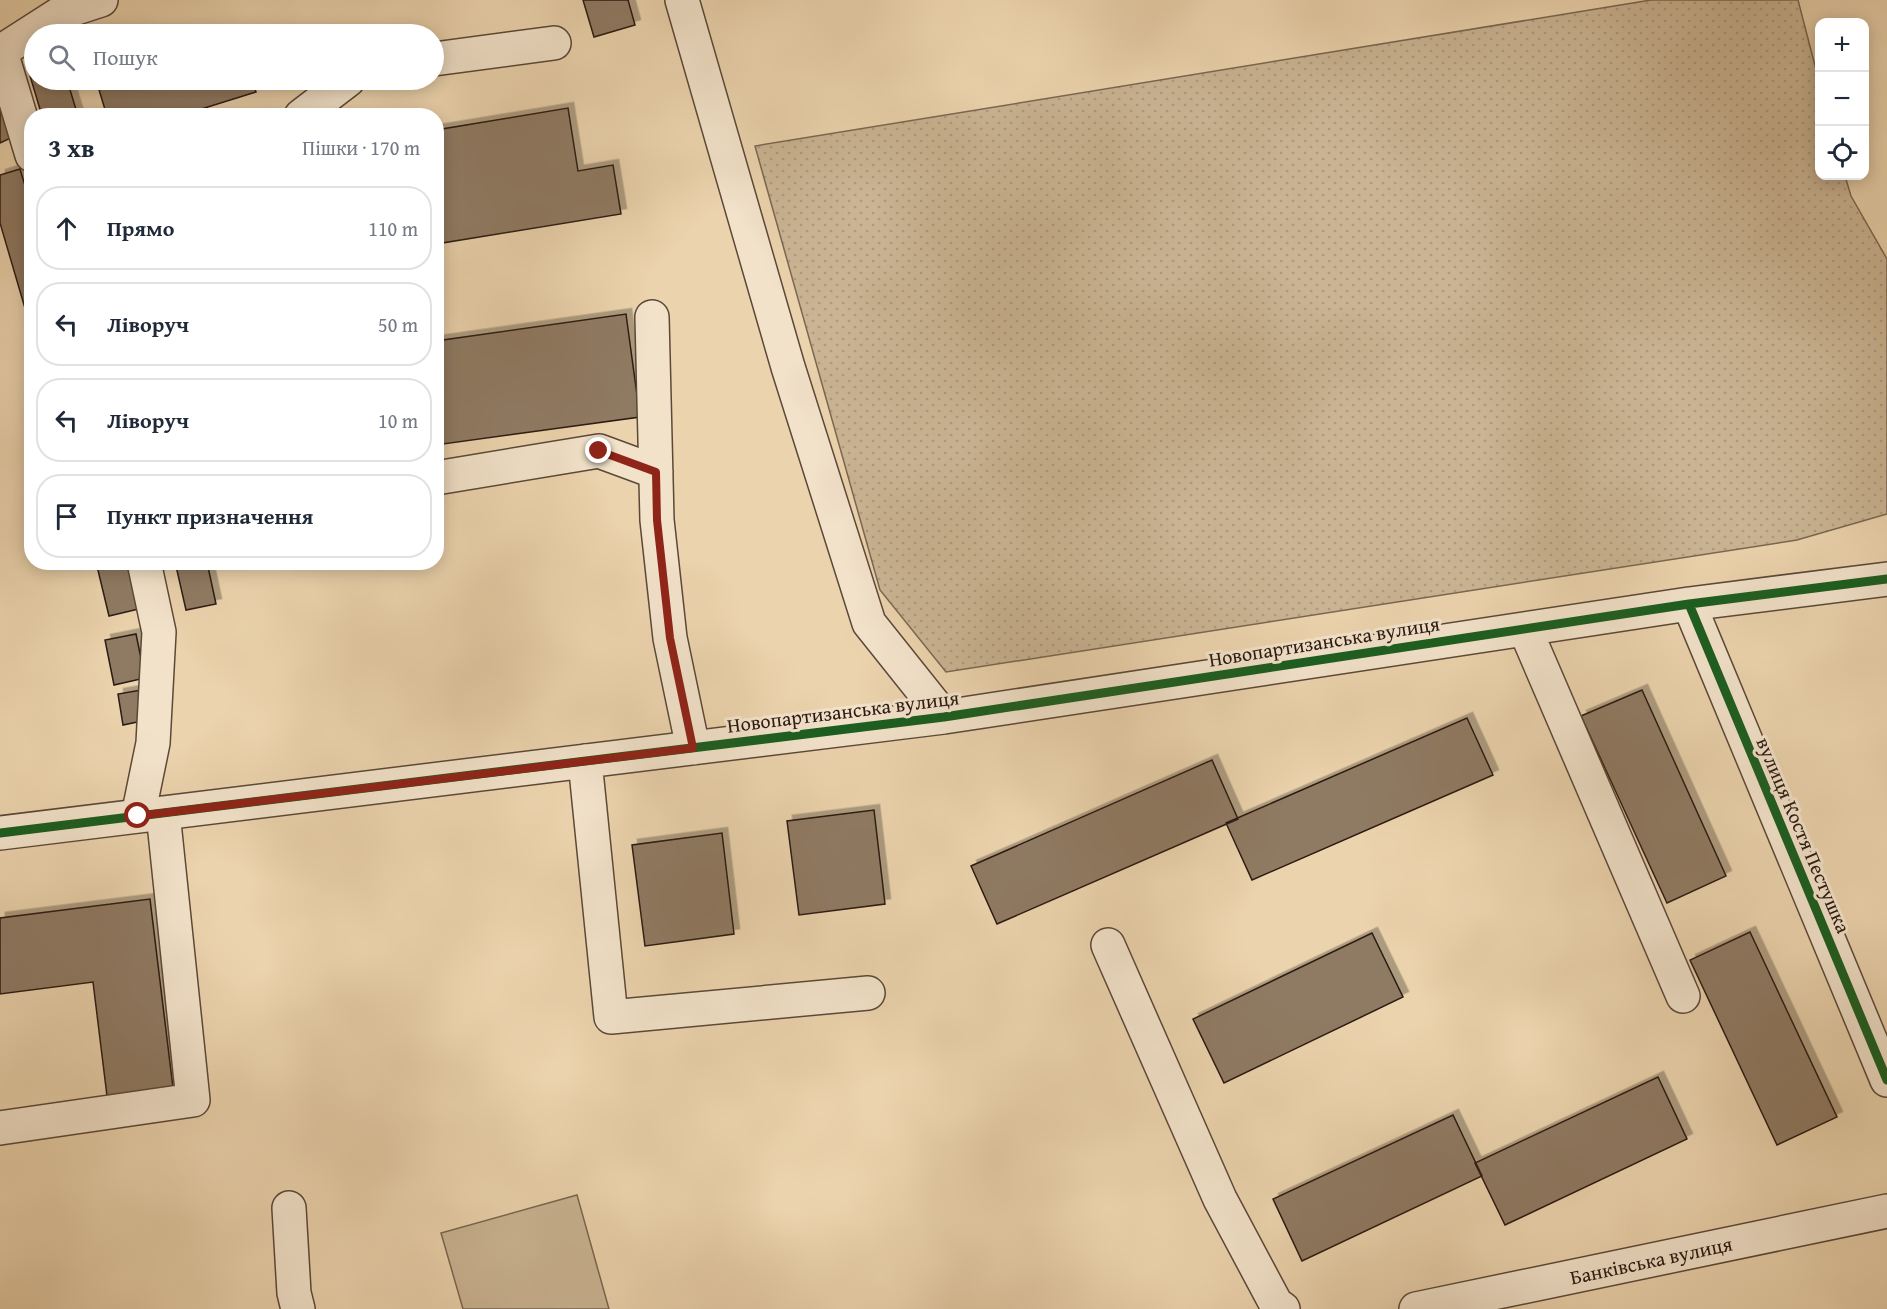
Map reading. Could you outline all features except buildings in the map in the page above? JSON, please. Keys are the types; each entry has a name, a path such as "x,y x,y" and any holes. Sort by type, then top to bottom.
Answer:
{"street":[{"path":"43,24 60,13 101,0"},
{"path":"681,0 785,355 869,623 944,717"},
{"path":"24,36 0,52 24,129"},
{"path":"444,57 554,43"},
{"path":"312,108 335,90"},
{"path":"652,317 657,520 670,638 693,748"},
{"path":"444,477 599,451 656,472"},
{"path":"0,1128 193,1100 151,815 159,632 146,570"},
{"name":"Новопартизанська вулиця","path":"0,833 944,717 1689,604 1887,579"},
{"name":"вулиця Костя Пестушка","path":"1689,604 1887,1080"},
{"path":"1525,629 1683,996"},
{"path":"585,761 611,1017 868,993"},
{"path":"1108,945 1220,1199 1276,1304 1282,1309"},
{"path":"289,1208 294,1293 298,1309"},
{"name":"Банківська вулиця","path":"1416,1309 1887,1211"}],"shaded area":[{"path":"1651,0 1798,0 1815,66 1815,180 1846,180 1851,196 1887,259 1887,514 1797,540 946,672 880,590 755,146"},
{"path":"577,1195 609,1309 463,1309 441,1233"}],"cycle path":[{"path":"0,833 944,717 1689,604 1887,579"},
{"path":"1689,604 1887,1080"}],"route":[{"path":"138,816 693,748 670,638 657,520 656,472 599,451"}]}
